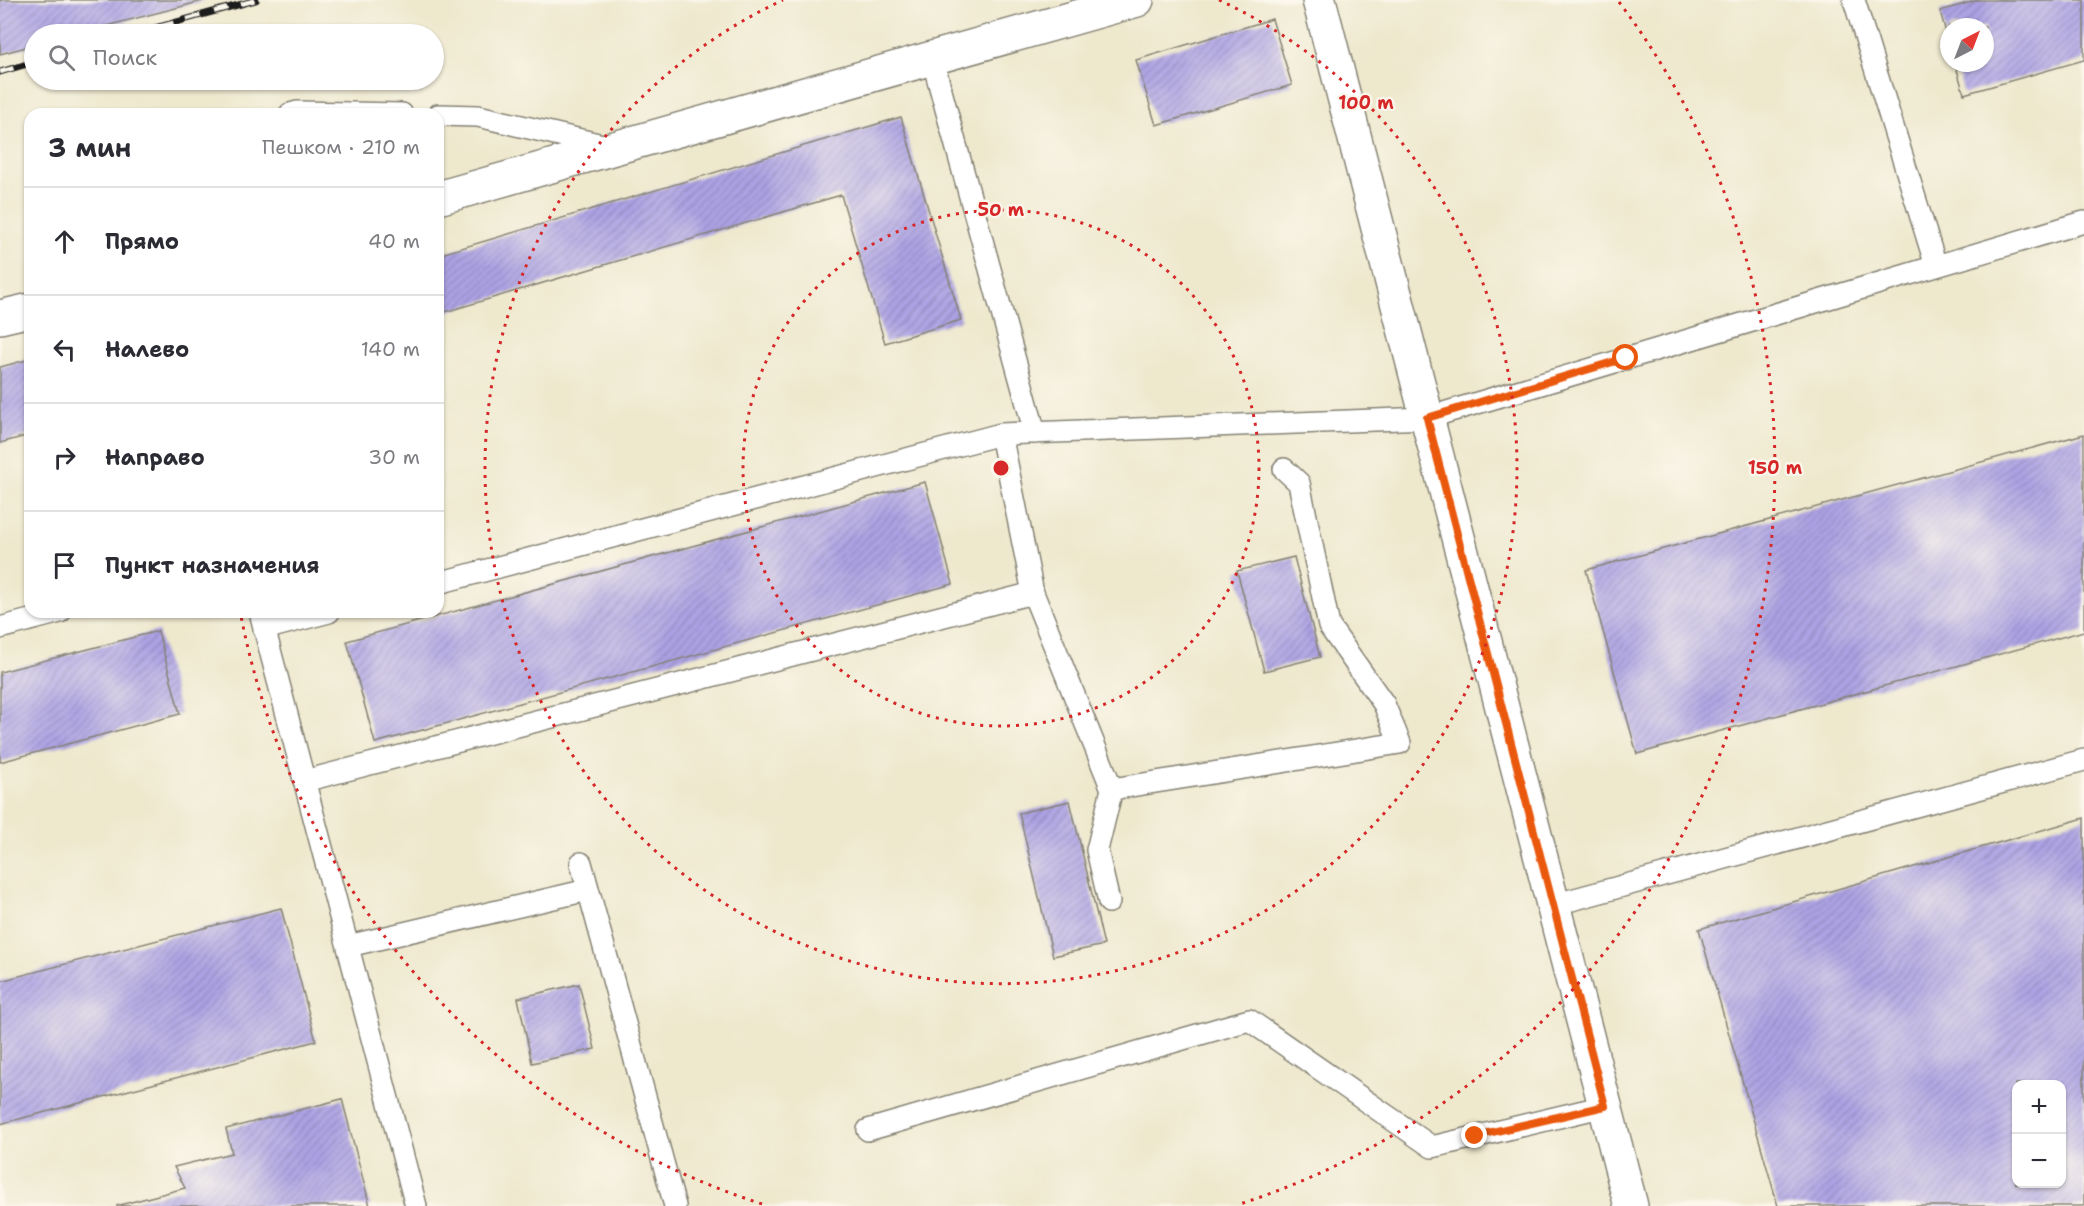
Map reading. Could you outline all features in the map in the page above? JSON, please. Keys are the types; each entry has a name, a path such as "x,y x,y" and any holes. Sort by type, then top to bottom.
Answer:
{"street":[{"path":"444,196 1137,0"},
{"path":"1319,0 1631,1206"},
{"path":"0,317 24,311"}],"lane":[{"path":"1854,0 1936,266"},
{"path":"933,58 1035,433"},
{"path":"444,115 477,116 615,147"},
{"path":"444,581 1001,434 1427,418 2084,222"},
{"path":"1001,434 1033,593 1112,789 1097,850 1109,902"},
{"path":"1112,789 1400,743 1384,704 1329,626 1299,483 1284,469"},
{"path":"304,781 1033,593"},
{"path":"0,628 38,618"},
{"path":"284,618 262,621 416,1206"},
{"path":"1553,905 2084,760"},
{"path":"581,863 673,1206"},
{"path":"348,946 588,890"},
{"path":"868,1130 1249,1020 1432,1147 1605,1106"}],"building":[{"path":"0,0 203,0 114,24 24,24 24,48 0,54"},
{"path":"1978,0 2084,0 2084,60 1964,94 1958,72 1994,72 1994,18 1942,18 1940,11"},
{"path":"1272,19 1292,85 1156,125 1136,60"},
{"path":"901,117 961,320 885,343 841,195 444,312 444,253"},
{"path":"24,361 24,437 0,443 0,367"},
{"path":"2084,434 2084,631 1637,754 1586,570"},
{"path":"925,482 953,584 375,743 347,641 431,618 444,618 444,614"},
{"path":"1294,557 1320,657 1264,671 1237,571"},
{"path":"158,631 180,714 0,762 0,672"},
{"path":"1070,801 1104,945 1053,956 1019,813"},
{"path":"2084,818 2084,1206 1778,1206 1699,929"},
{"path":"281,908 316,1041 0,1124 0,981"},
{"path":"579,984 595,1049 532,1063 518,998"},
{"path":"342,1099 370,1206 116,1206 185,1188 174,1167 232,1153 226,1129"}],"railway":[{"path":"169,24 256,0"},
{"path":"0,72 24,65"}],"route":[{"path":"1475,1136 1605,1106 1427,418 1626,358"}]}
